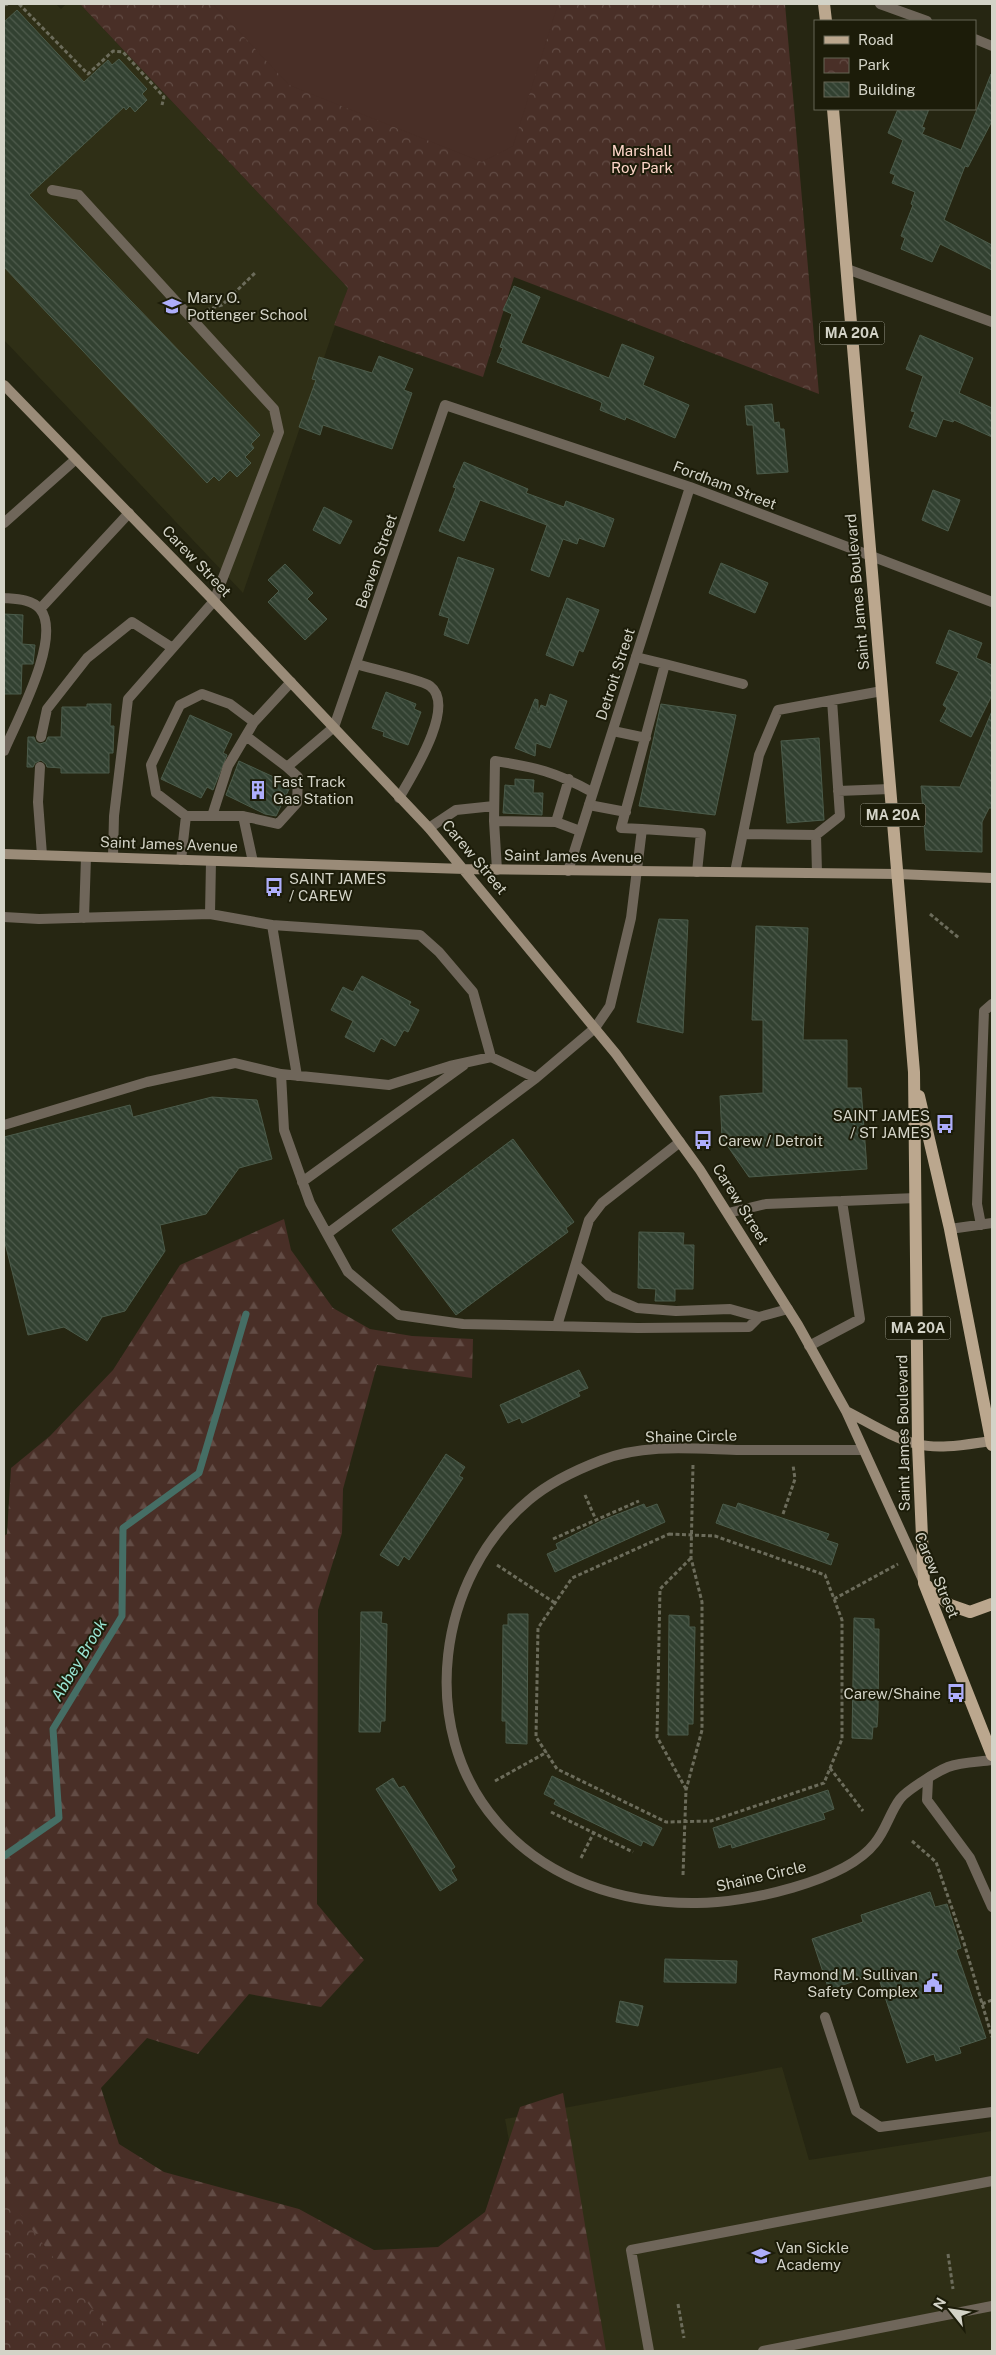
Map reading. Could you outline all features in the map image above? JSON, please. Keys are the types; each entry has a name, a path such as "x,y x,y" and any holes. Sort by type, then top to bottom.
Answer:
{"main road":[{"path":"824,4 826,20"},
{"name":"Saint James Boulevard","path":"833,110 914,1072 918,1445 924,1584"},
{"name":"Carew Street","path":"4,384 292,682 429,828 595,1028 680,1142 728,1213 788,1309 846,1410 924,1584 992,1756"},
{"name":"Saint James Avenue","path":"4,854 465,870 898,874 992,878"},
{"name":"Saint James Boulevard","path":"914,1072 950,1229 992,1442"},
{"path":"846,1410 882,1430 918,1445 957,1446 992,1442"},
{"path":"924,1584 950,1605 970,1612 992,1604"}],"street":[{"path":"880,4 924,20"},
{"path":"976,39 992,46"},
{"path":"52,190 79,195 274,409 279,432 214,601 172,647 128,700 114,816 113,857"},
{"path":"847,269 992,322"},
{"name":"Fordham Street","path":"445,405 690,487 992,602"},
{"name":"Beaven Street","path":"334,727 445,405"},
{"path":"4,523 76,459"},
{"name":"Detroit Street","path":"568,870 690,487"},
{"path":"40,609 129,513"},
{"path":"4,598 29,601 40,609 46,624 44,652 34,685 4,749"},
{"path":"41,737 47,709 87,658 132,622 172,647"},
{"path":"636,657 742,684"},
{"path":"356,664 430,686 437,698 436,721 423,759 399,798"},
{"path":"665,664 621,828 701,833 697,872"},
{"path":"212,816 228,766 254,722 292,682"},
{"path":"735,872 758,755 778,710 882,691"},
{"path":"246,736 298,777 297,803 278,824 243,816 186,816 156,793 151,765 180,705 202,694 230,704 254,722"},
{"path":"743,834 816,835 840,816 832,700"},
{"path":"287,767 334,727"},
{"path":"613,731 646,738"},
{"path":"497,870 494,821 495,761 535,767 569,779 592,792"},
{"path":"40,767 38,802 42,855"},
{"path":"556,822 569,779"},
{"path":"838,791 890,789"},
{"path":"589,805 626,812"},
{"path":"429,828 456,810 494,806"},
{"path":"181,860 186,816"},
{"path":"243,816 253,862"},
{"path":"494,821 556,822 580,831"},
{"path":"327,1234 536,1078 595,1028 610,1006 631,918 642,829"},
{"path":"816,835 817,873"},
{"path":"84,918 86,857"},
{"path":"210,914 211,861"},
{"path":"4,917 84,918 210,914 272,925 420,935 439,952 473,992 491,1057"},
{"path":"272,925 297,1076"},
{"path":"981,1225 977,1204 984,1011 992,1004"},
{"path":"4,1125 147,1082 235,1063 280,1074 389,1085 491,1057 536,1078"},
{"path":"302,1182 468,1062"},
{"path":"280,1074 284,1130 310,1203 348,1272 399,1315 463,1324 638,1328 749,1327 759,1317 788,1309"},
{"path":"557,1326 589,1220 602,1203 680,1142"},
{"path":"728,1213 766,1204 916,1198"},
{"path":"809,1346 860,1318 842,1201"},
{"path":"950,1229 992,1223"},
{"path":"576,1265 609,1296 637,1308 676,1311 730,1309 759,1317"},
{"name":"Shaine Circle","path":"863,1450 654,1449 606,1458 553,1483 529,1500 507,1522 470,1575 458,1606 450,1638 446,1671 447,1694 454,1740 470,1782 496,1821 532,1856 556,1871 609,1893 639,1900 671,1903 730,1901 795,1887 842,1869 874,1844 902,1796 949,1766 992,1760"},
{"path":"928,1780 927,1800 970,1858 992,1907"},
{"path":"825,2016 856,2111 880,2127 992,2112"},
{"path":"649,2351 631,2250 992,2181"},
{"path":"763,2351 992,2306"}],"path":[{"path":"4,5 10,4"},
{"path":"20,4 88,74 113,51 123,52 164,97 162,105"},
{"path":"200,312 222,305 256,272"},
{"path":"930,914 959,938"},
{"path":"783,1514 795,1479 791,1450"},
{"path":"683,1876 686,1790 702,1730 702,1602 691,1558 692,1478"},
{"path":"585,1495 596,1520"},
{"path":"554,1539 639,1501"},
{"path":"669,1534 715,1536 825,1575 834,1599 842,1620 842,1740 824,1783 711,1821 666,1822 558,1769 536,1737 538,1628 572,1578 669,1534"},
{"path":"482,1556 554,1603"},
{"path":"834,1599 912,1557"},
{"path":"686,1790 657,1737 660,1589 691,1558"},
{"path":"495,1781 547,1752"},
{"path":"830,1768 863,1811"},
{"path":"551,1812 633,1852"},
{"path":"581,1858 594,1832"},
{"path":"912,1841 936,1862 992,2037"},
{"path":"982,2004 992,2000"},
{"path":"948,2254 953,2289"},
{"path":"678,2304 684,2338"}],"shaded area":[{"name":"Mary O. Pottenger School","path":"4,4 56,4 61,9 66,4 80,4 348,288 243,593 4,340"},
{"name":"Van Sickle Academy","path":"782,2067 809,2160 992,2131 992,2351 547,2351 505,2119"}],"green space":[{"name":"Marshall Roy Park","path":"80,4 785,4 819,394 514,277 483,377 334,325 348,288"},
{"path":"213,4 558,4 513,146 482,162 289,85"},
{"path":"284,1219 291,1250 333,1308 370,1329 412,1336 473,1339 472,1378 377,1365 343,1489 342,1533 318,1610 317,1904 364,1960 321,2007 249,1994 198,2054 147,2038 101,2088 119,2144 164,2172 299,2209 374,2250 438,2247 485,2212 520,2107 563,2093 606,2351 4,2351 4,1536 7,1534 11,1468 50,1436 113,1370 180,1265"},
{"path":"4,2192 124,2351 4,2351"}],"building":[{"path":"17,10 84,82 108,60 112,65 119,59 147,89 142,94 147,100 135,112 130,106 126,110 124,107 29,195 260,435 251,444 254,448 245,457 251,463 237,477 230,470 219,481 214,476 207,483 4,267 4,22"},
{"path":"991,74 992,121 968,167 965,166 944,220 992,245 992,270 940,244 932,262 901,249 905,238 901,236 913,205 911,204 915,192 892,183 895,175 890,173 903,140 888,133 898,110 929,110 922,127 925,128 922,134 961,150"},
{"path":"514,286 540,297 521,343 609,378 622,344 654,357 643,385 689,405 675,438 626,417 625,420 600,410 602,403 599,401 497,362 503,348 500,347 512,314 503,310"},
{"path":"920,335 973,358 959,393 992,408 992,437 954,420 953,422 943,419 936,437 909,427 915,412 911,411 923,376 906,369"},
{"path":"379,356 413,369 404,390 412,393 392,449 323,425 320,435 299,427 316,380 312,379 319,357 372,373"},
{"path":"772,404 774,423 779,422 780,429 784,429 788,472 757,474 753,425 747,425 745,406"},
{"path":"464,462 528,489 526,493 564,507 566,501 614,519 604,547 579,538 577,544 563,539 549,577 531,570 547,525 480,500 464,541 439,531 456,488 453,487"},
{"path":"933,490 960,500 948,531 922,520"},
{"path":"324,507 352,521 340,544 313,530"},
{"path":"458,557 494,569 468,644 444,635 449,618 439,615"},
{"path":"721,563 768,583 755,613 709,593"},
{"path":"285,564 313,593 307,599 327,619 305,640 268,602 279,591 268,580"},
{"path":"567,598 599,610 583,652 579,650 573,666 546,655"},
{"path":"4,614 23,615 22,644 35,645 33,664 22,664 21,694 4,694"},
{"path":"949,630 982,643 976,658 992,665 992,695 971,737 940,721 947,708 943,705 959,672 936,663"},
{"path":"386,692 416,704 414,709 421,712 408,745 383,736 384,732 372,728"},
{"path":"550,694 567,701 550,748 536,743 535,756 515,748 535,699 538,700 538,713 541,705 546,707"},
{"path":"87,704 111,704 110,726 114,726 113,753 109,753 109,773 61,773 61,768 47,767 41,760 35,763 33,767 27,767 28,737 34,737 36,742 40,744 46,742 48,737 61,737 62,707 87,707"},
{"path":"661,704 736,715 715,815 639,806"},
{"path":"992,711 992,808 989,808 982,822 982,852 926,850 921,786 960,787"},
{"path":"190,715 232,734 223,753 227,755 213,790 207,787 201,798 161,779"},
{"path":"819,738 824,820 787,823 781,741"},
{"name":"Fast Track Gas Station","path":"239,761 291,785 276,816 265,814 226,795"},
{"path":"515,779 534,780 533,793 543,793 542,815 503,813 505,785 515,786"},
{"path":"659,919 688,920 683,1033 637,1022"},
{"path":"756,926 808,928 803,1040 847,1040 847,1088 861,1088 867,1169 749,1177 722,1138 720,1096 763,1093 763,1020 752,1020"},
{"path":"362,976 411,1002 409,1005 419,1010 408,1032 404,1030 395,1046 381,1038 374,1052 345,1037 353,1021 331,1010 343,987 353,992"},
{"path":"212,1097 257,1100 272,1159 239,1168 206,1214 160,1225 165,1251 125,1311 102,1317 87,1341 64,1327 28,1335 4,1239 4,1137 130,1105 133,1117"},
{"path":"513,1139 574,1222 566,1228 568,1232 456,1315 392,1230"},
{"path":"639,1232 684,1233 683,1245 694,1245 693,1289 675,1289 675,1301 655,1301 656,1289 638,1288"},
{"path":"579,1370 588,1388 578,1392 580,1396 522,1423 520,1418 508,1423 500,1405"},
{"path":"446,1454 465,1467 459,1476 463,1478 409,1560 404,1556 398,1566 380,1555"},
{"path":"738,1503 829,1534 826,1540 838,1544 831,1565 716,1523 723,1504 736,1508"},
{"path":"644,1504 646,1508 657,1504 665,1522 555,1572 547,1554 558,1549 556,1544 603,1520"},
{"path":"361,1612 382,1612 381,1623 387,1624 385,1721 381,1721 380,1732 359,1732"},
{"path":"508,1614 528,1614 527,1744 506,1743 506,1721 502,1721 503,1625 508,1625"},
{"path":"669,1615 689,1616 689,1627 695,1627 693,1724 688,1724 688,1735 668,1735"},
{"path":"854,1618 874,1619 874,1629 879,1629 877,1727 873,1727 872,1739 852,1738"},
{"path":"552,1776 662,1828 653,1846 643,1841 641,1846 554,1804 556,1800 544,1794"},
{"path":"393,1778 399,1788 404,1786 455,1867 451,1870 457,1880 440,1891 376,1789"},
{"path":"828,1790 834,1809 823,1813 825,1819 732,1848 731,1844 719,1848 713,1828"},
{"name":"Raymond M. Sullivan Safety Complex","path":"930,1892 935,1907 947,1904 961,1948 956,1950 986,2038 959,2047 961,2053 936,2061 934,2054 907,2063 877,1973 829,1990 812,1939 863,1922 861,1915"},
{"path":"665,1959 737,1961 736,1983 664,1982"},
{"path":"620,2001 643,2006 638,2026 616,2022"}],"waterway":[{"name":"Abbey Brook","path":"4,1856 59,1818 53,1729 122,1616 123,1528 199,1473 246,1314"}],"place":[{"name":"Mary O. Pottenger School","path":"172,306"},
{"name":"Fast Track Gas Station","path":"258,790"},
{"name":"SAINT JAMES / CAREW","path":"274,887"},
{"name":"SAINT JAMES / ST JAMES","path":"945,1124"},
{"name":"Carew / Detroit","path":"703,1140"},
{"name":"Carew/Shaine","path":"956,1693"},
{"name":"Raymond M. Sullivan Safety Complex","path":"933,1983"},
{"name":"Van Sickle Academy","path":"761,2256"}]}
